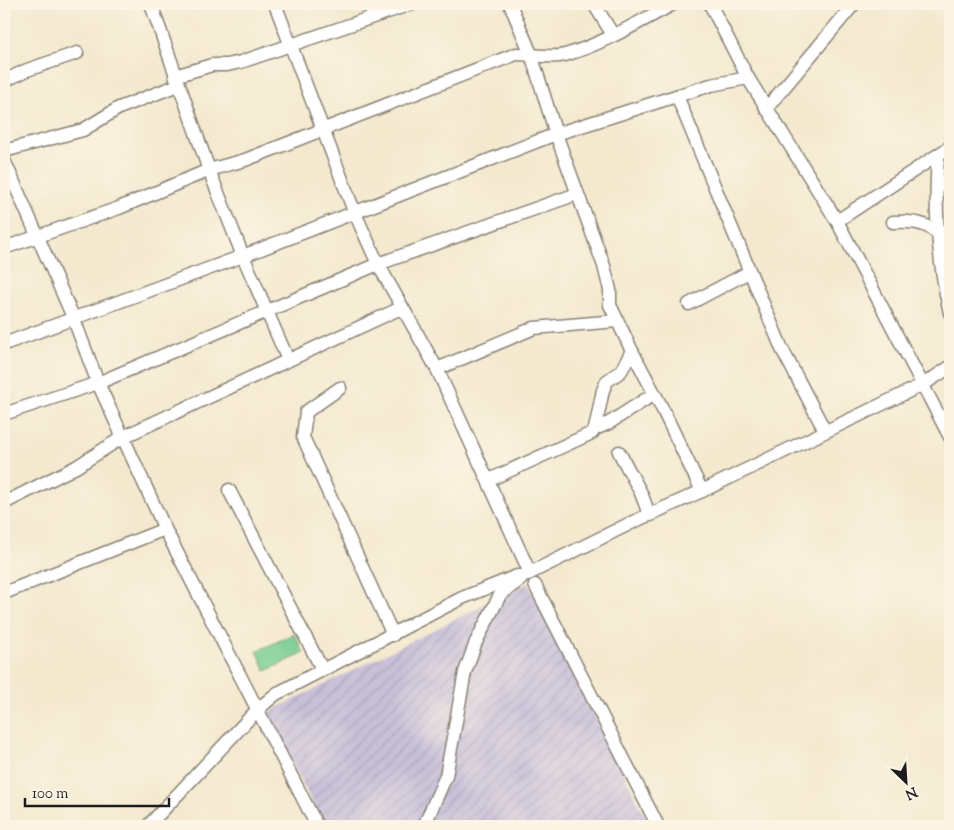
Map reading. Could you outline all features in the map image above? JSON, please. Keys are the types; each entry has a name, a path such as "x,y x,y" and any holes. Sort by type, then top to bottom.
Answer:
{"street":[{"path":"151,4 209,170 243,256 288,360"},
{"path":"275,4 354,211 378,264 401,308 437,369 530,578 658,826"},
{"path":"4,151 82,130 119,108 212,65 227,65 241,62 410,4"},
{"path":"510,4 531,54 556,134 604,266 610,290 610,305 702,492"},
{"path":"594,4 613,35"},
{"path":"4,248 119,208 209,170 245,160 504,58 516,54 531,54 545,57 565,55 613,35 673,4"},
{"path":"712,4 748,78 837,221 924,384 950,437"},
{"path":"766,109 854,4"},
{"path":"4,81 27,70 78,53"},
{"path":"4,344 243,256 354,211 556,134 711,85 748,78"},
{"path":"676,96 712,177 749,272 782,349 825,431"},
{"path":"837,221 938,157 950,147"},
{"path":"938,157 935,197 936,233 940,265 950,313"},
{"path":"4,160 73,317 98,383 165,529 317,826"},
{"path":"4,414 98,383 268,313 378,264 577,194"},
{"path":"893,222 932,227 936,233"},
{"path":"936,233 950,233"},
{"path":"689,304 749,272"},
{"path":"4,503 76,467 123,437 401,308"},
{"path":"437,369 534,328 617,321"},
{"path":"595,429 602,390 607,381 620,371 632,351"},
{"path":"424,826 446,776 465,672 476,642 500,595 632,522 702,492 924,384 950,367"},
{"path":"340,388 306,412 303,437 393,635"},
{"path":"488,480 586,437 595,429 617,419 654,394"},
{"path":"619,452 641,493 649,514 652,515"},
{"path":"229,490 322,669"},
{"path":"4,593 165,529"},
{"path":"148,826 258,709 276,694 462,598 517,576 530,578"}],"shaded area":[{"path":"528,583 650,826 324,826 267,713"}],"green space":[{"path":"294,634 304,653 266,671 257,651"}]}
